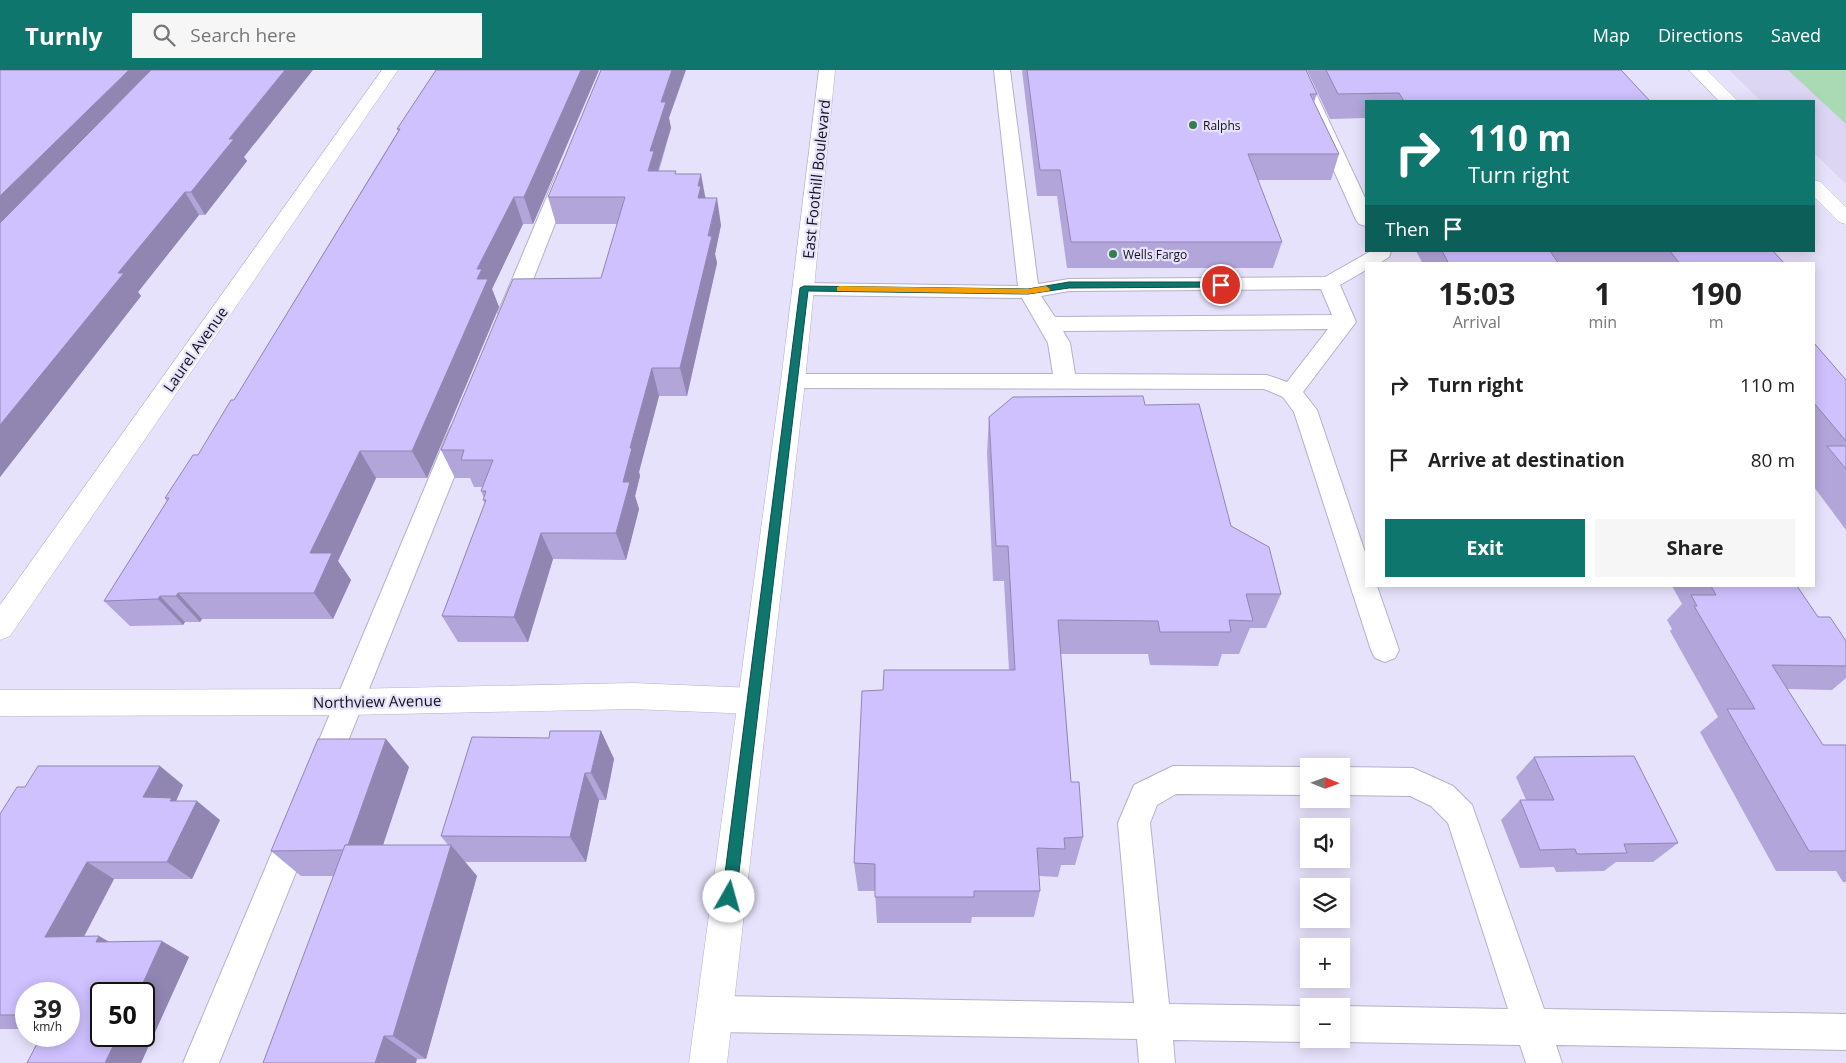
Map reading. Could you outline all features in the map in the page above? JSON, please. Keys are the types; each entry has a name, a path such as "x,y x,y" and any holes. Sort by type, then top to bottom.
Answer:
{"street":[{"name":"Laurel Avenue","path":"0,628 390,70"},
{"name":"East Foothill Boulevard","path":"708,1063 793,381 827,70"},
{"path":"1697,70 1727,100"},
{"path":"1815,187 1846,218"},
{"name":"Northview Avenue","path":"0,703 349,702 633,696 753,701"}],"lane":[{"path":"1002,70 1027,269 1028,292 1059,343 1065,381"},
{"path":"1297,70 1365,218"},
{"path":"499,336 574,152"},
{"path":"1366,262 1382,252"},
{"path":"804,288 1028,292 1069,285 1329,283 1365,263"},
{"path":"1329,283 1345,322"},
{"path":"1049,324 1345,322"},
{"path":"1291,392 1345,322"},
{"path":"793,381 1267,382 1291,392 1305,410 1385,650"},
{"path":"201,1063 469,409"},
{"path":"1157,1063 1134,823 1145,795 1173,780 1300,781"},
{"path":"1350,781 1412,782 1442,796 1461,814 1544,1063"},
{"path":"714,1014 1300,1024"},
{"path":"1350,1024 1846,1032"}],"shaded area":[{"path":"1729,70 1846,70 1846,184 1815,154 1815,100 1760,100"}],"green space":[{"path":"1788,70 1846,70 1846,124"}],"building":[{"path":"0,70 129,70 0,196"},
{"path":"151,70 285,70 229,139 234,139 191,192 185,192 118,273 124,273 0,425 0,223"},
{"path":"436,70 581,70 524,197 514,197 477,269 482,269 477,279 488,279 412,451 360,451 310,553 332,553 314,593 178,593 176,596 160,596 158,599 104,601 169,498 165,498 193,455 198,455 231,400 234,400 400,129 397,129"},
{"path":"601,70 672,70 661,102 666,102 650,151 654,151 648,171 676,171 675,174 701,174 698,198 717,198 708,236 712,236 680,368 652,368 630,448 632,448 623,482 630,482 616,533 541,533 514,617 442,616 486,500 483,500 486,491 481,491 493,460 461,460 464,450 441,450 513,279 601,278 625,197 548,197"},
{"path":"1027,70 1306,70 1317,94 1310,94 1339,154 1248,154 1282,242 1071,242 1060,170 1040,170"},
{"path":"1326,70 1621,70 1649,100 1403,100 1399,93 1338,94"},
{"path":"1443,252 1551,252 1558,262 1448,262"},
{"path":"1671,252 1774,252 1783,262 1678,262"},
{"path":"1815,344 1846,380 1846,441 1815,404"},
{"path":"1143,396 1145,405 1199,404 1231,526 1269,547 1281,594 1246,594 1253,621 1229,620 1231,632 1160,632 1158,621 1058,620 1071,782 1079,782 1083,837 1064,838 1065,849 1037,848 1040,891 974,891 974,897 875,897 875,864 854,863 862,691 883,690 884,670 1015,670 1008,546 996,546 989,417 1013,397"},
{"path":"1827,446 1846,446 1846,469"},
{"path":"1712,587 1798,587 1818,617 1830,617 1846,641 1846,666 1772,665 1823,745 1846,745 1846,851 1809,851 1727,709 1755,709 1694,606 1697,606 1691,595 1716,595"},
{"path":"550,731 601,731 591,773 585,773 570,837 441,836 472,737 549,738"},
{"path":"318,739 386,739 348,845 345,845 344,850 271,851"},
{"path":"1634,756 1678,843 1624,844 1627,853 1577,854 1575,849 1540,850 1520,800 1554,800 1534,757"},
{"path":"38,766 160,766 143,797 172,798 170,801 197,801 167,862 87,862 45,937 99,936 96,942 162,941 143,982 90,982 90,1047 113,1047 105,1063 27,1063 35,1047 80,1047 80,982 15,982 15,1015 0,1015 0,814 17,787 25,787"},
{"path":"345,845 451,845 393,1036 384,1036 375,1063 263,1063"}],"slow traffic":[{"path":"840,289 1028,292 1046,289"}],"place":[{"name":"Ralphs","path":"1193,125"},
{"name":"Wells Fargo","path":"1113,254"}],"route":[{"path":"729,897 804,288 1028,292 1069,285 1221,285"}]}
